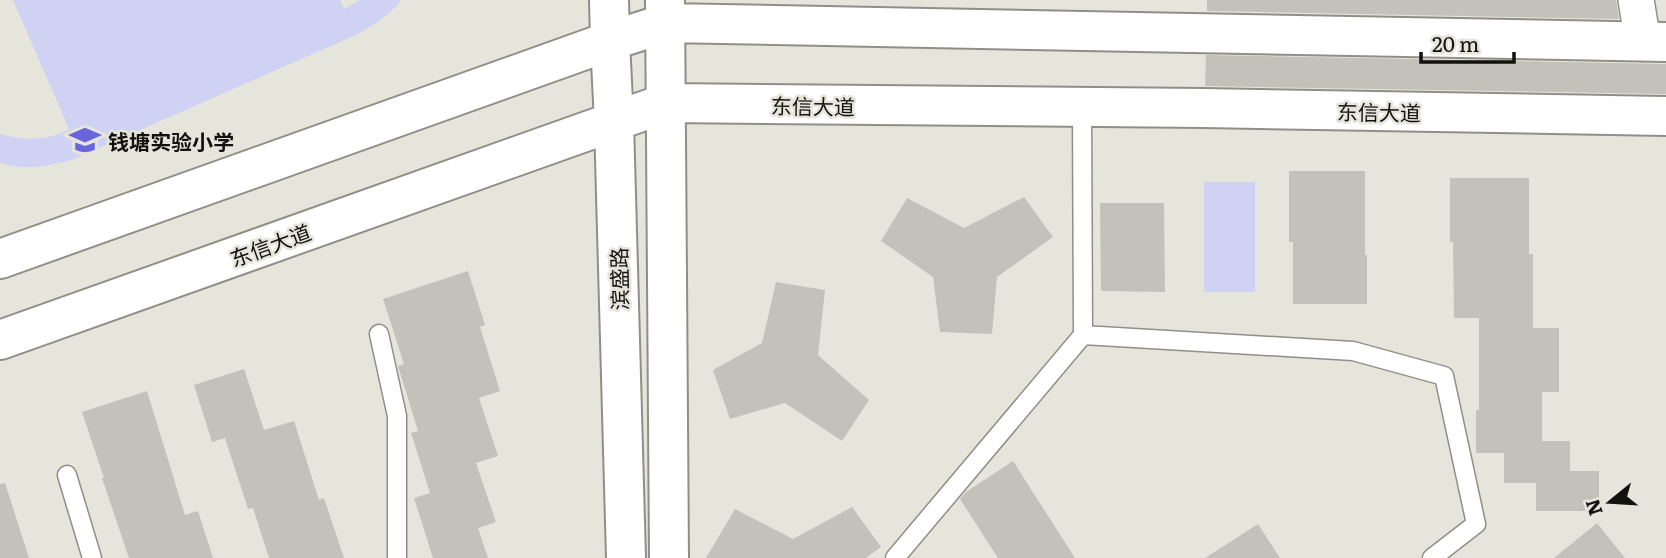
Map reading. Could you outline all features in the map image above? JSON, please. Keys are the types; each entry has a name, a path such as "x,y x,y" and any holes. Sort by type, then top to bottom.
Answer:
{"main road":[{"name":"滨盛路","path":"609,0 626,558"},
{"path":"665,12 669,558"},
{"path":"0,260 610,41 665,12 1655,42"},
{"name":"东信大道","path":"0,340 666,103 1666,116"}],"street":[{"path":"1636,0 1655,42"}],"lane":[{"path":"895,558 1083,335 1082,107"},
{"path":"379,334 397,416 397,558"},
{"path":"1083,335 1353,351 1444,376 1476,524 1432,558"},
{"path":"67,475 92,558"}],"shaded area":[{"name":"钱塘实验小学","path":"13,0 340,0 344,9 360,0 401,0 381,19 358,34 74,159 28,167 0,163 0,134 35,139 53,136 69,129"},
{"path":"1204,182 1255,182 1255,292 1204,292"}],"building":[{"path":"1207,0 1616,0 1619,19 1207,11"},
{"path":"1206,55 1666,64 1666,94 1205,86"},
{"path":"1289,171 1365,171 1367,304 1293,304 1293,242 1289,242"},
{"path":"1450,178 1529,178 1533,328 1559,328 1559,392 1542,392 1542,441 1570,441 1570,471 1599,471 1599,511 1536,511 1536,483 1504,483 1504,453 1476,453 1479,318 1454,318"},
{"path":"1024,197 1053,237 997,277 992,334 940,332 933,277 881,241 907,198 964,228"},
{"path":"1100,203 1164,203 1165,292 1101,291"},
{"path":"468,271 485,325 480,327 500,391 479,398 498,456 476,463 496,522 478,528 488,558 433,558 414,498 430,493 411,433 418,431 398,366 404,364 383,299"},
{"path":"776,282 825,290 818,355 869,400 842,441 785,403 730,419 713,370 762,343"},
{"path":"244,369 264,430 294,421 319,500 324,498 344,558 269,558 253,508 248,509 225,438 212,442 194,385"},
{"path":"147,391 185,515 198,511 213,558 129,558 82,412"},
{"path":"1013,461 1075,558 998,558 960,499 966,492"},
{"path":"5,483 29,558 0,558 0,484"},
{"path":"852,507 881,547 866,558 706,558 735,509 793,539"},
{"path":"1597,523 1625,558 1554,558"},
{"path":"1258,524 1280,558 1205,558"}],"place":[{"name":"钱塘实验小学","path":"85,140"}]}
